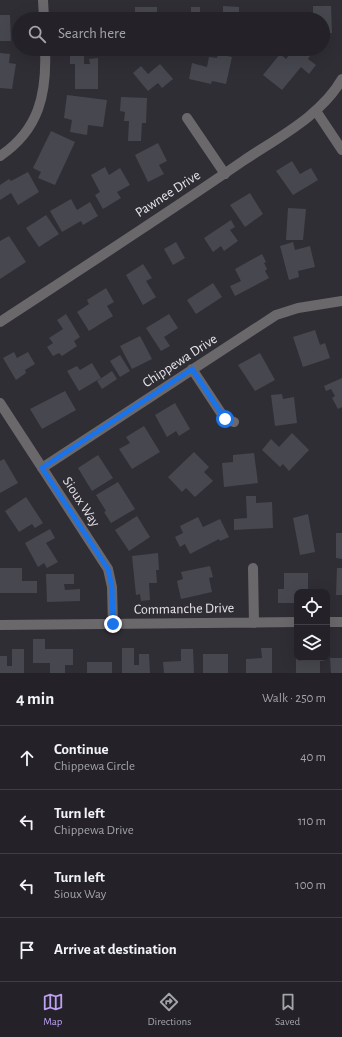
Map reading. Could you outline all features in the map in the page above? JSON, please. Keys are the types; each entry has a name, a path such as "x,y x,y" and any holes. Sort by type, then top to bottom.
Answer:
{"street":[{"path":"43,0 44,12"},
{"path":"0,156 20,140 40,109 47,74 46,56"},
{"name":"Pawnee Drive","path":"0,322 225,174 316,111 335,90 342,79"},
{"path":"316,111 342,150"},
{"path":"188,118 225,174"},
{"name":"Chippewa Drive","path":"42,468 276,315 298,308 342,301"},
{"path":"192,369 225,419 234,422"},
{"name":"Sioux Way","path":"0,403 108,569 112,587 113,624"},
{"path":"253,568 254,623"},
{"name":"Commanche Drive","path":"0,625 294,622"},
{"path":"330,622 342,622"}],"building":[{"path":"223,6 239,7 239,12 223,12"},
{"path":"313,6 331,6 332,33 330,33 330,12 313,12"},
{"path":"135,7 157,7 157,12 135,12"},
{"path":"191,7 200,7 200,12 191,12"},
{"path":"0,15 10,15 11,41 0,41"},
{"path":"0,53 10,54 9,63 16,64 12,89 0,88"},
{"path":"70,56 84,56 84,64 90,64 89,59 98,58 98,89 75,89 75,64 70,64"},
{"path":"218,56 232,57 226,84 212,81 211,84 189,79 192,63 207,67 209,57 217,58"},
{"path":"278,56 282,56 286,59 288,56 310,56 308,59 316,65 309,74 301,67 282,90 263,75"},
{"path":"160,64 173,79 162,88 158,83 148,91 133,73 141,66 148,74"},
{"path":"67,95 107,100 103,127 88,125 87,135 70,132 72,120 64,118"},
{"path":"121,97 147,98 146,123 142,123 141,141 128,141 129,121 124,121 125,112 120,111"},
{"path":"51,131 75,142 55,185 38,178 41,172 33,168"},
{"path":"158,143 167,161 159,165 164,174 148,182 135,155"},
{"path":"292,161 300,174 311,168 318,180 293,195 276,171"},
{"path":"105,167 109,175 120,168 130,185 117,192 121,198 103,209 95,195 100,192 91,175"},
{"path":"28,172 39,192 18,205 11,193 0,200 0,185 9,179 11,181"},
{"path":"250,193 263,214 245,227 230,205"},
{"path":"71,199 77,210 90,202 98,216 83,225 81,221 62,232 50,211"},
{"path":"288,208 306,209 303,240 286,240"},
{"path":"46,215 59,234 39,247 26,228"},
{"path":"231,220 235,227 230,230 238,241 224,251 221,246 213,252 204,238"},
{"path":"9,236 26,262 0,279 0,241"},
{"path":"176,242 185,258 173,265 164,249"},
{"path":"293,242 295,250 310,246 315,267 298,271 299,277 289,280 280,246"},
{"path":"262,254 266,262 264,263 267,269 265,271 269,278 235,296 230,286 241,281 235,269"},
{"path":"143,264 152,278 146,281 156,297 143,305 126,275"},
{"path":"213,283 222,297 196,314 187,300"},
{"path":"106,288 114,302 107,306 113,316 89,331 77,312 89,304 87,300"},
{"path":"66,314 80,337 74,341 77,346 62,356 59,353 53,356 47,347 53,343 49,338 63,329 57,320"},
{"path":"169,314 178,328 164,337 170,346 161,351 146,328"},
{"path":"315,330 320,345 325,343 330,358 303,367 293,337"},
{"path":"140,336 152,359 132,369 120,346"},
{"path":"14,352 17,358 28,352 35,364 25,370 26,373 16,380 3,358"},
{"path":"260,353 275,380 255,391 238,365"},
{"path":"120,355 130,371 120,377 110,361"},
{"path":"92,363 101,378 79,391 67,371 77,366 80,370"},
{"path":"112,371 117,379 102,389 97,381"},
{"path":"342,378 342,407 338,409 332,398 335,396 331,389 326,391 324,386"},
{"path":"65,391 76,410 42,429 30,409"},
{"path":"282,394 283,399 294,397 297,423 275,426 271,395"},
{"path":"175,403 190,429 179,436 176,431 167,437 155,415"},
{"path":"144,426 160,452 132,469 119,449 130,443 126,437"},
{"path":"292,433 309,450 289,471 283,464 280,467 262,450 271,439 279,447"},
{"path":"194,452 209,467 204,472 213,481 195,497 186,488 182,492 168,477"},
{"path":"254,453 258,483 224,487 222,463 233,462 233,455"},
{"path":"98,455 113,478 92,491 78,468"},
{"path":"4,459 18,483 0,493 0,461"},
{"path":"118,482 135,509 111,523 104,512 106,511 96,495"},
{"path":"246,496 256,496 256,503 272,502 273,528 234,530 234,519 247,518"},
{"path":"26,497 43,523 35,528 32,524 19,532 5,511"},
{"path":"308,514 315,552 300,555 293,518"},
{"path":"137,516 150,537 129,551 115,530"},
{"path":"198,517 203,527 220,519 229,537 220,541 219,539 190,554 185,544 180,547 175,537 183,533 180,526"},
{"path":"50,529 55,538 46,543 58,562 47,568 44,563 38,567 25,543"},
{"path":"336,533 342,533 342,559 336,558"},
{"path":"158,553 159,570 156,570 157,583 149,583 150,600 141,601 140,594 136,595 132,556"},
{"path":"210,566 213,577 209,578 212,592 181,599 177,581 183,579 181,572"},
{"path":"0,568 22,568 22,581 37,581 37,593 0,593"},
{"path":"337,568 342,568 342,595 336,595"},
{"path":"284,573 308,573 308,589 294,589 294,603 278,603 278,589 284,589"},
{"path":"46,574 74,574 74,584 64,584 65,590 80,589 80,601 47,602"},
{"path":"33,639 45,639 45,649 73,649 73,665 65,665 65,673 50,673 50,663 33,663"},
{"path":"122,648 134,648 134,665 139,665 139,654 149,654 150,673 122,673"},
{"path":"261,648 272,648 272,673 246,673 246,659 262,658"},
{"path":"12,649 24,649 24,673 0,673 0,656 7,656 7,666 12,666"},
{"path":"181,649 193,649 194,673 164,673 163,662 181,661"},
{"path":"203,654 228,654 228,673 203,673"},
{"path":"330,658 342,658 342,673 331,673"},
{"path":"296,661 320,661 320,673 296,673"},
{"path":"87,662 112,662 112,673 87,673"}],"route":[{"path":"113,624 112,587 108,569 42,468 192,369 225,419"}]}
